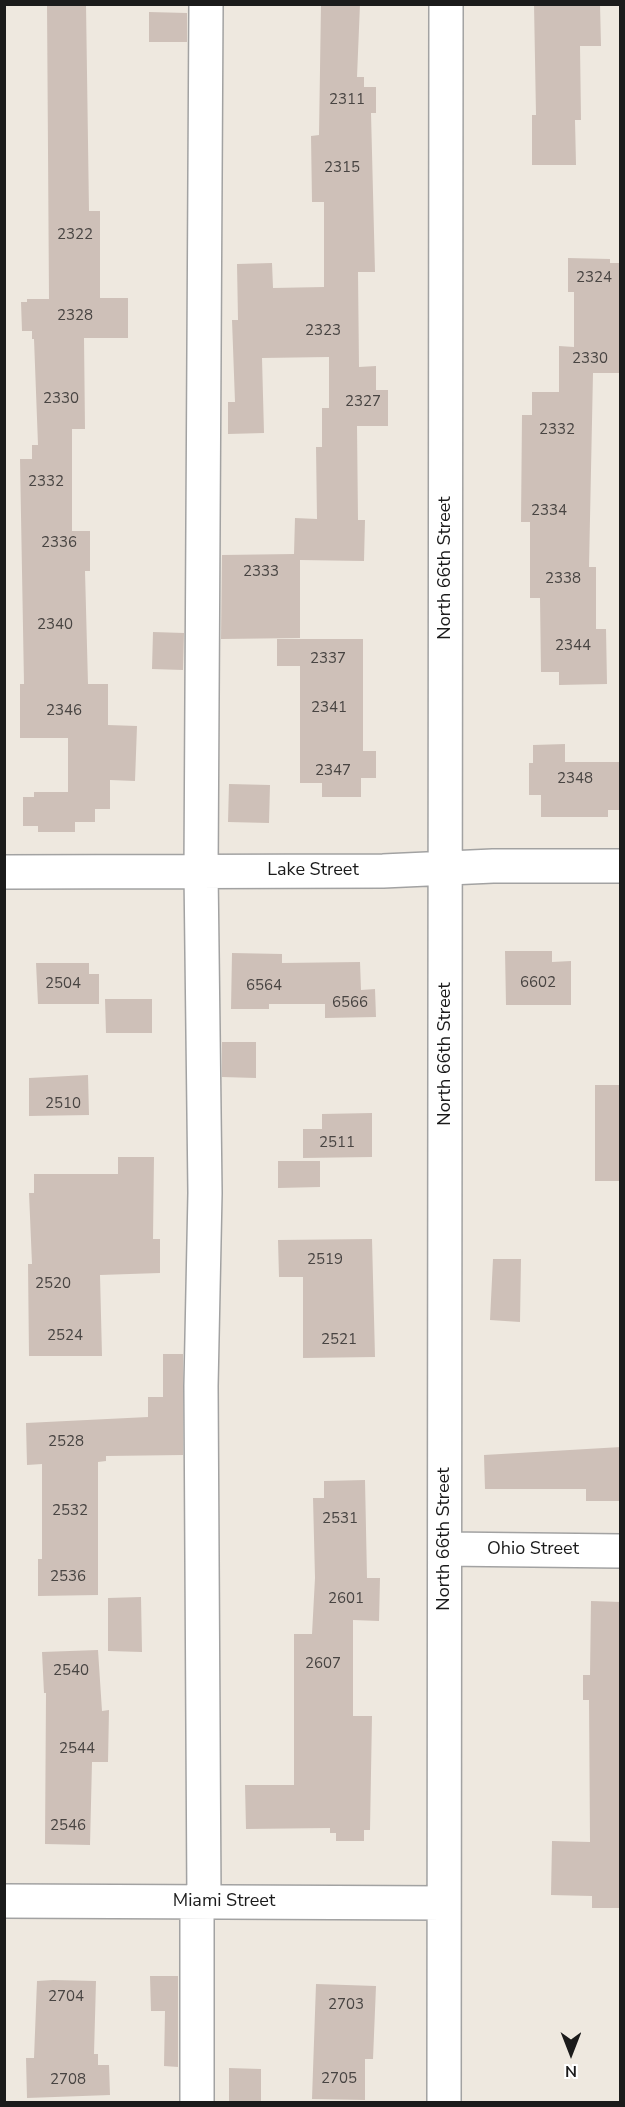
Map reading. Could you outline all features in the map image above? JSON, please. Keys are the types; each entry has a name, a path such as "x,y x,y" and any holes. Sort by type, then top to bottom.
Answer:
{"street":[{"path":"197,2103 200,1902 201,1386 205,1193 201,871 206,4"},
{"name":"North 66th Street","path":"444,2103 446,4"},
{"name":"Lake Street","path":"4,872 383,871 621,866"},
{"name":"Ohio Street","path":"445,1550 621,1551"},
{"name":"Miami Street","path":"4,1901 444,1902"}],"building":[{"path":"47,4 86,4 89,211 100,211 100,298 128,298 128,338 84,338 85,429 72,429 72,531 90,531 90,571 85,571 88,684 108,684 108,725 137,726 135,781 110,780 110,809 95,809 95,822 75,822 75,832 38,832 38,826 23,826 23,797 34,797 34,792 68,792 68,738 20,738 20,684 24,684 20,459 32,459 32,445 38,445 34,339 32,339 32,331 22,331 21,302 27,302 27,299 49,299"},
{"path":"321,4 360,4 357,77 364,77 364,87 376,87 376,113 371,113 375,272 358,272 359,367 376,366 376,390 388,390 388,426 357,426 358,520 365,520 364,561 300,560 300,638 221,639 222,555 294,554 295,518 317,519 316,447 322,447 322,408 329,408 329,357 262,358 264,433 228,434 228,402 235,402 232,320 238,320 237,264 272,263 273,288 324,287 324,202 312,202 311,136 319,135"},
{"path":"534,4 600,4 601,46 580,46 581,120 575,120 576,165 532,165 532,115 536,115"},
{"path":"149,12 187,13 187,42 149,42"},
{"path":"568,258 610,259 610,263 621,263 621,373 593,373 589,567 596,567 596,629 606,629 607,684 559,685 559,672 541,672 540,598 530,598 530,522 521,522 522,415 532,415 532,392 559,392 559,346 574,347 574,292 568,292"},
{"path":"153,632 184,633 183,670 152,669"},
{"path":"277,639 363,639 363,751 376,751 376,778 361,778 361,797 322,797 322,783 300,783 300,666 277,666"},
{"path":"565,744 565,762 621,762 621,810 608,810 608,817 541,817 541,795 529,795 529,763 533,763 533,745"},
{"path":"229,784 270,785 269,823 228,822"},
{"path":"505,951 552,951 552,962 571,961 571,1005 506,1005"},
{"path":"232,953 282,954 282,963 360,962 361,990 375,989 376,1017 325,1018 325,1004 269,1004 269,1009 231,1009"},
{"path":"36,963 89,963 89,974 99,974 99,1004 38,1004"},
{"path":"105,999 152,999 152,1033 106,1033"},
{"path":"222,1042 256,1042 256,1078 222,1077"},
{"path":"88,1075 89,1115 29,1116 29,1078"},
{"path":"595,1085 621,1085 621,1181 595,1181"},
{"path":"372,1113 372,1157 303,1158 303,1129 322,1129 322,1114"},
{"path":"118,1157 154,1157 153,1239 160,1239 160,1273 100,1275 102,1356 29,1356 28,1264 32,1264 29,1193 34,1193 34,1174 118,1174"},
{"path":"278,1161 320,1161 320,1187 278,1188"},
{"path":"372,1239 375,1357 303,1358 303,1277 279,1277 278,1240"},
{"path":"493,1259 521,1259 520,1322 490,1320"},
{"path":"163,1354 183,1354 183,1455 106,1456 106,1461 98,1462 98,1595 38,1596 38,1559 42,1559 42,1464 27,1465 26,1423 148,1417 148,1397 163,1397"},
{"path":"621,1447 621,1501 586,1501 586,1489 485,1489 484,1455"},
{"path":"365,1480 367,1578 380,1578 379,1621 353,1620 353,1716 372,1716 370,1830 364,1830 364,1841 336,1841 336,1833 330,1833 330,1828 246,1829 245,1785 294,1785 294,1634 312,1634 315,1578 313,1498 324,1498 324,1481"},
{"path":"141,1597 142,1652 108,1651 108,1598"},
{"path":"591,1601 621,1602 621,1908 592,1908 592,1896 551,1895 552,1841 590,1842 589,1700 583,1700 583,1675 590,1675"},
{"path":"98,1650 102,1711 109,1710 108,1762 92,1762 90,1845 45,1844 46,1693 44,1693 42,1652"},
{"path":"150,1976 178,1976 178,2067 164,2066 165,2011 151,2011"},
{"path":"37,1981 96,1981 94,2054 98,2054 98,2065 109,2065 110,2095 27,2098 26,2058 34,2058"},
{"path":"316,1984 376,1986 373,2059 365,2059 365,2100 312,2099"},
{"path":"229,2068 261,2069 261,2103 229,2103"}]}
